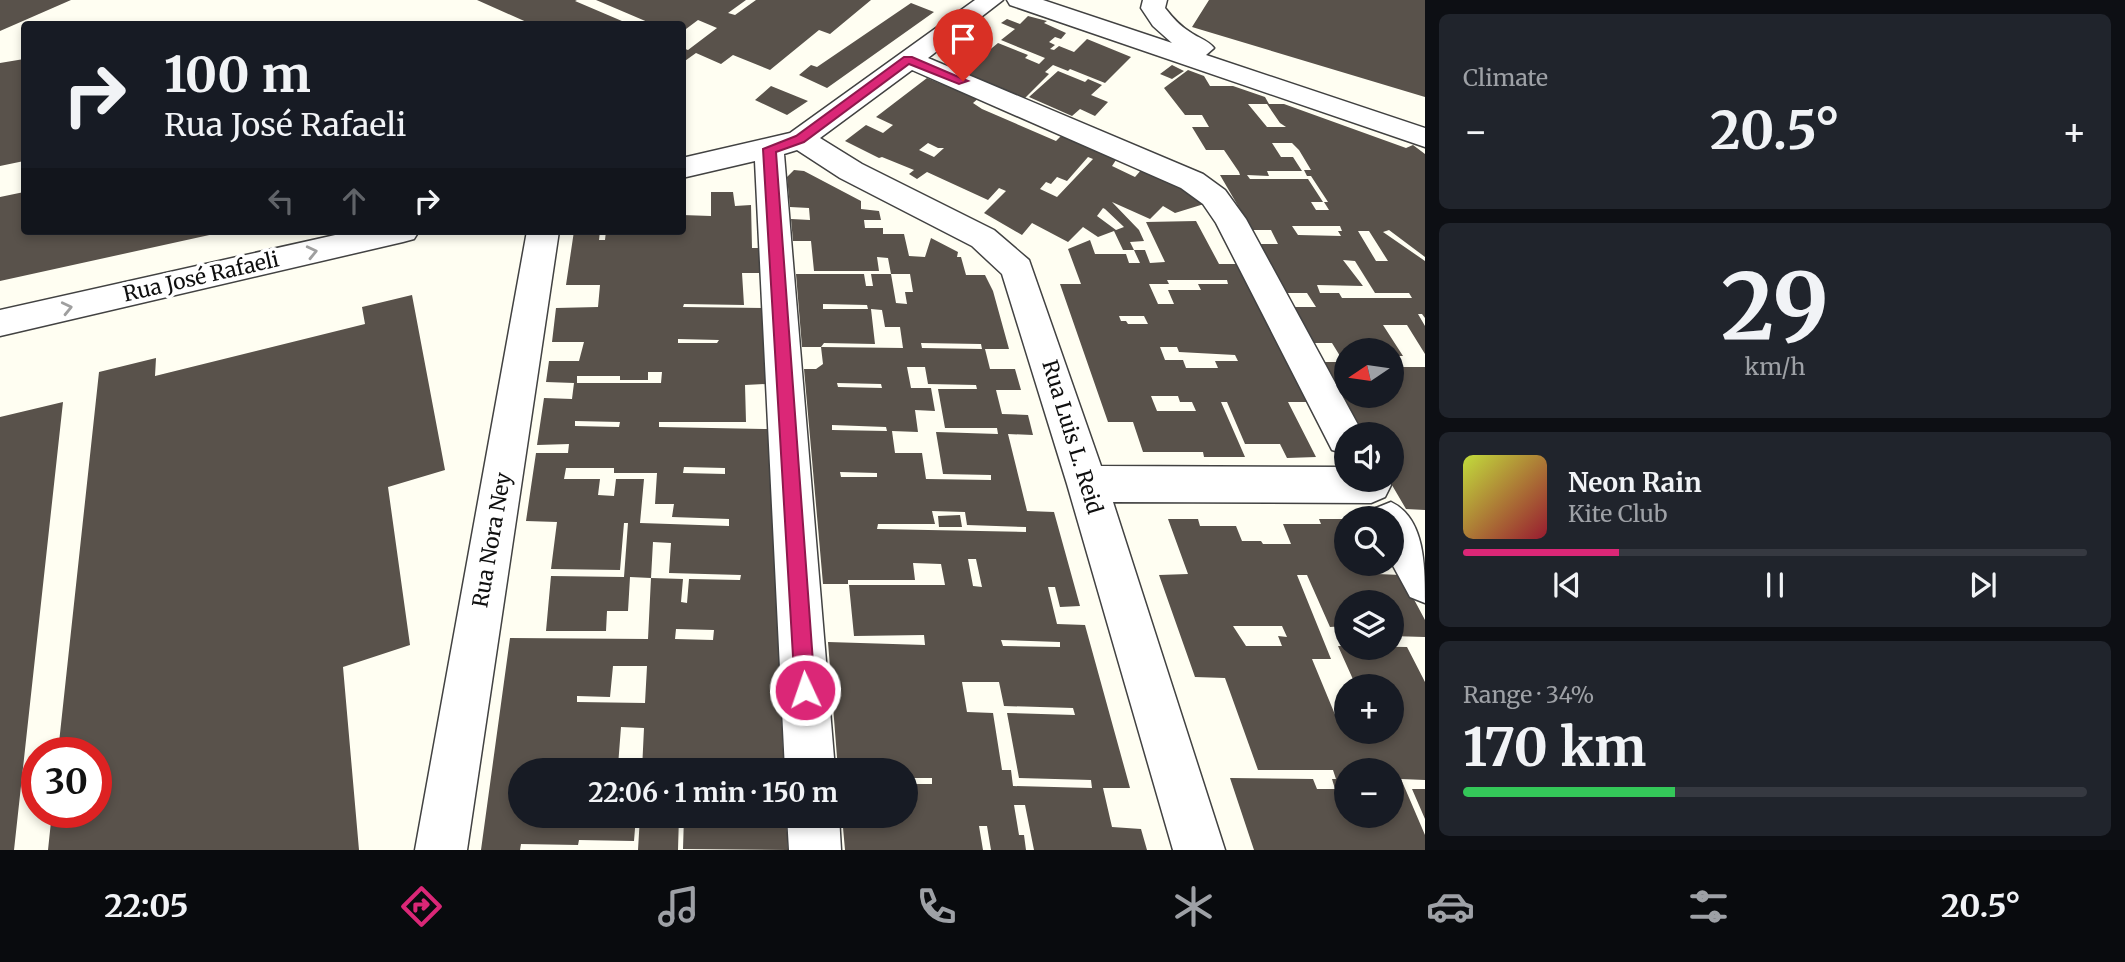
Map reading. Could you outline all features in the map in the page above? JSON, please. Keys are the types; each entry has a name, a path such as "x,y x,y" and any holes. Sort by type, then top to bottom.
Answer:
{"street":[{"path":"686,167 785,144 991,0"},
{"path":"1019,0 1425,138"},
{"path":"1155,0 1153,8 1160,19 1194,45 1425,112"},
{"path":"908,60 1104,142 1192,181 1209,192 1230,219 1338,422"},
{"path":"785,144 810,758"},
{"name":"Rua Luis L. Reid","path":"785,144 851,171 983,238 1017,268 1087,484 1199,850"},
{"name":"Rua José Rafaeli","path":"0,323 385,235"},
{"name":"Rua Nora Ney","path":"441,850 542,235"},
{"path":"1087,484 1380,501 1425,582"},
{"path":"814,828 815,850"}],"building":[{"path":"0,0 71,0 21,21 0,31"},
{"path":"477,0 577,0 575,1 622,21 524,21"},
{"path":"596,0 746,0 728,13 735,15 756,0 871,0 830,34 819,30 770,70 733,55 721,64 696,53 686,60 686,49 717,28 698,20 686,29 686,21 645,21"},
{"path":"1209,0 1425,0 1425,97 1192,27"},
{"path":"911,3 934,12 827,88 799,75 811,65 817,67"},
{"path":"1028,16 1047,21 1044,23 1066,33 1061,39 1055,37 1049,42 1055,45 1050,49 1054,50 1059,46 1074,52 1087,39 1131,57 1105,83 1053,65 1045,72 1049,74 1024,99 945,65 965,50 981,57 998,43 1028,55 1025,58 1039,64 1045,58 1001,40 1015,29 1001,23 1007,19 1020,24"},
{"path":"21,60 21,162 0,166 0,63"},
{"path":"1172,65 1184,71 1172,79 1160,74"},
{"path":"1188,70 1204,76 1210,86 1233,86 1265,97 1269,104 1284,104 1406,148 1413,145 1425,154 1425,257 1389,230 1383,232 1425,261 1425,318 1418,314 1425,326 1425,354 1407,325 1383,325 1391,338 1334,338 1334,346 1332,343 1314,343 1294,307 1316,307 1307,293 1286,293 1259,244 1278,244 1271,230 1252,230 1220,175 1240,175 1239,172 1224,150 1206,150 1192,127 1209,127 1202,115 1185,115 1164,88","holes":["1248,104 1267,104 1286,127 1267,127","1272,143 1292,143 1299,150 1311,170 1304,170 1328,202 1324,202 1329,210 1316,210 1311,202 1323,202 1308,179 1250,179 1247,175 1269,176 1267,171 1302,171 1293,157 1281,157","1292,226 1340,226 1342,231 1338,231 1341,236 1298,235","1358,231 1369,231 1388,261 1376,261","1343,260 1355,261 1375,293 1409,293 1412,298 1342,298 1339,293 1320,293 1317,285 1363,286"]},
{"path":"1058,71 1085,82 1088,79 1102,85 1091,95 1108,102 1095,116 1080,109 1072,116 1029,97"},
{"path":"927,78 944,85 947,82 980,97 973,103 982,109 1056,141 1064,133 1118,157 1112,166 1135,177 1142,169 1195,195 1204,204 1175,213 1163,206 1150,219 1112,202 1139,230 1144,241 1130,242 1134,250 1123,250 1114,231 1098,237 1083,227 1068,242 1032,223 1022,235 984,213 1006,191 999,188 988,200 927,172 917,179 909,174 914,170 879,158 845,141 866,125 883,133 893,125 876,117","holes":["928,143 938,148 944,148 934,157 919,150","1088,157 1093,159 1057,197 1040,189 1046,182 1051,184 1057,177 1067,181","1103,208 1124,227 1116,230 1097,216"]},
{"path":"771,86 808,101 787,115 755,100"},
{"path":"794,170 804,171 861,201 861,209 879,211 881,220 864,220 865,228 883,228 883,234 904,234 909,256 925,257 931,238 958,252 957,257 961,257 966,275 985,275 993,291 1009,349 985,349 990,369 1015,369 1021,390 996,390 1002,414 1028,415 1033,435 1008,434 1027,511 1054,512 1080,606 1060,607 1055,587 1048,587 1057,624 1085,625 1130,788 1103,788 1112,827 1141,829 1147,850 1034,850 1025,805 1014,805 1019,835 1024,835 1026,850 991,850 987,826 979,826 983,850 845,850 843,828 918,828 918,784 932,784 932,778 918,778 918,758 837,758 828,642 925,645 924,635 854,636 849,585 945,585 941,564 913,563 915,580 848,580 848,584 823,584 804,369 816,369 823,364 821,347 802,347 796,274 864,274 866,286 873,286 871,274 891,274 888,258 877,257 879,271 814,271 811,241 793,241 791,219 810,220 809,208 790,207 787,177","holes":["891,274 910,274 913,292 905,292 907,304 896,303","823,304 867,305 868,309 823,309","871,309 882,310 885,327 900,327 903,348 821,347 824,343 875,344","921,343 981,344 982,349 922,348","907,367 925,367 928,384 976,385 977,389 938,389 945,428 997,428 998,434 936,432 943,474 991,475 991,480 926,479 922,453 895,453 892,431 918,432 915,410 935,411 931,388 911,388","837,383 881,384 882,388 838,387","832,425 886,427 887,431 832,430","840,472 877,473 877,477 841,477","932,511 965,512 967,525 1026,527 1026,532 877,529 878,524 935,524","968,559 976,559 982,587 973,586","1001,640 1060,642 1060,647 1003,646","962,682 999,682 1004,706 1073,708 1075,715 1007,713 1019,778 1091,780 1092,788 1013,786 1011,770 1002,770 993,713 967,712"]},
{"path":"711,192 733,192 735,206 751,205 752,248 759,248 761,273 742,273 744,305 684,304 683,307 763,308 766,384 745,385 746,422 659,422 659,427 768,429 783,758 643,758 644,728 621,727 619,758 508,758 508,828 635,828 634,841 579,840 578,845 521,844 520,850 481,850 510,638 648,639 651,578 630,577 628,611 607,611 606,631 546,631 551,576 624,577 628,523 624,523 620,570 551,569 557,522 526,521 536,453 568,453 569,444 537,445 544,398 572,399 574,383 546,382 549,361 579,361 584,342 552,342 556,308 598,307 600,285 566,285 573,235 600,235 599,240 605,240 606,235 686,235 686,215 711,216","holes":["678,339 719,340 717,343 678,343","648,372 662,372 661,383 577,383 577,376 620,376 620,380 648,380","575,421 620,422 619,427 575,426","684,467 725,468 725,474 683,473","566,468 614,468 614,473 657,473 655,504 674,504 672,517 729,519 729,526 640,523 644,479 616,479 614,496 598,495 600,479 564,479","653,542 671,543 669,573 741,575 740,580 689,579 687,603 681,602 683,579 651,578","676,629 714,630 713,640 675,639","613,666 647,666 645,703 577,702 577,696 610,697"]},
{"path":"21,193 21,235 209,235 0,281 0,197"},
{"path":"1196,221 1219,264 1238,264 1310,402 1288,402 1316,457 1287,458 1280,444 1245,444 1227,402 1221,402 1245,457 1204,457 1203,452 1143,452 1133,422 1108,422 1060,284 1081,284 1068,249 1090,240 1095,254 1126,254 1129,263 1140,263 1134,250 1145,250 1150,263 1165,262 1146,222","holes":["1167,280 1227,280 1228,284 1198,284 1201,290 1168,290 1174,304 1158,304 1149,284 1169,284","1119,316 1144,316 1148,324 1128,324 1121,321","1160,347 1177,347 1179,352 1235,355 1238,361 1215,361 1218,368 1186,368 1183,360 1165,360","1151,396 1178,396 1180,402 1192,402 1196,411 1157,411"]},
{"path":"412,295 445,470 388,487 410,645 343,667 359,850 48,850 50,828 112,828 112,737 60,737 99,372 156,358 155,376 365,324 362,307"},
{"path":"1324,362 1334,362 1334,380"},
{"path":"1404,367 1425,367 1425,510 1406,509 1396,492 1404,492 1404,422 1357,422 1350,408 1404,408"},
{"path":"63,402 26,737 21,737 21,786 14,850 0,850 0,417"},
{"path":"960,515 962,527 939,527 938,516"},
{"path":"1168,519 1198,519 1200,526 1236,526 1242,541 1291,544 1283,524 1321,524 1319,519 1334,519 1334,576 1402,576 1425,620 1425,637 1404,636 1404,590 1334,590 1334,627 1330,627 1307,575 1297,575 1331,659 1312,659 1334,712 1334,744 1404,744 1404,674 1351,674 1344,660 1404,660 1404,647 1407,647 1425,682 1425,780 1404,779 1404,758 1334,758 1334,773 1333,770 1258,770 1225,678 1195,677 1159,575 1188,574","holes":["1233,626 1282,626 1287,637 1278,636 1282,646 1246,646"]},
{"path":"1230,778 1313,779 1317,789 1334,789 1334,828 1404,828 1404,786 1425,835 1425,850 1254,850"},
{"path":"1412,789 1425,789 1425,819"},
{"path":"639,828 679,828 678,850 638,850"},
{"path":"684,828 787,828 788,850 683,849"}],"route":[{"path":"805,690 769,149 800,139 908,60 963,81"}]}
